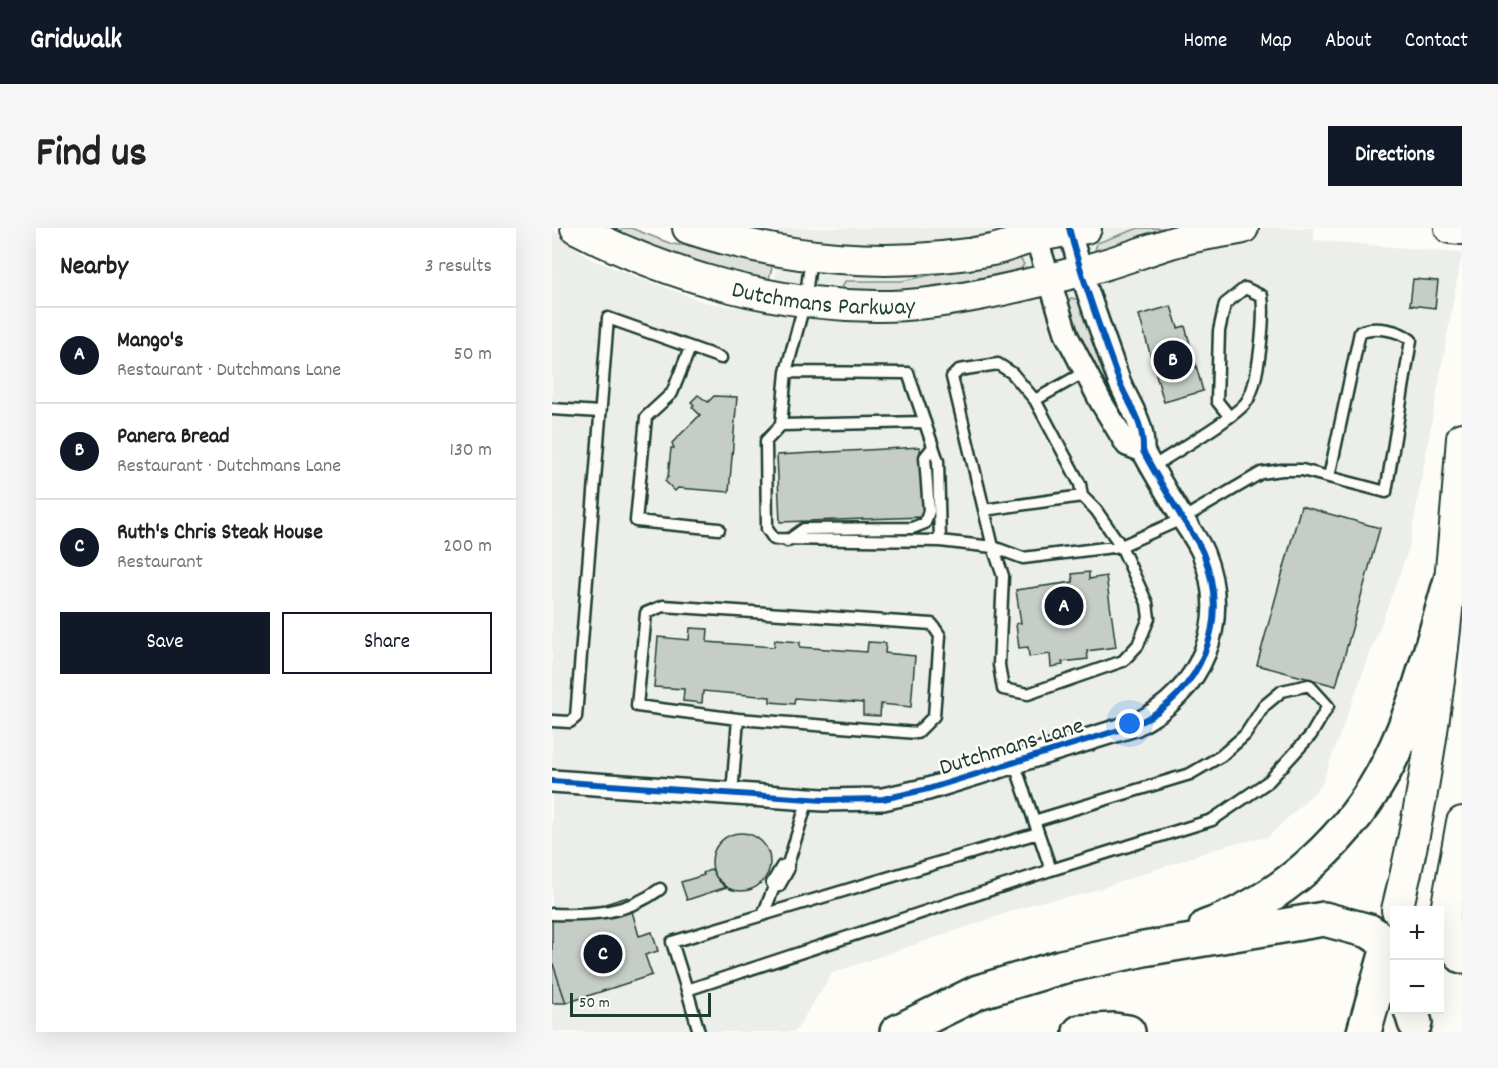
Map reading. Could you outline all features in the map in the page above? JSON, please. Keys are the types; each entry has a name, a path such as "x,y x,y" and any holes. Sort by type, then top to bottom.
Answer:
{"main road":[{"name":"Dutchmans Parkway","path":"576,228 624,252 699,278 752,292 805,301 877,306 935,302 1081,272"},
{"name":"Dutchmans Parkway","path":"688,228 726,240 811,256 855,260 938,257 993,250 1034,232 1075,229"},
{"path":"1081,272 1185,239 1243,228"},
{"path":"1450,228 1462,230"},
{"path":"1398,906 1433,732 1451,580 1462,438"},
{"path":"1144,950 1236,915 1302,873 1349,824 1389,764 1416,699 1451,580"},
{"path":"1444,916 1462,822"},
{"path":"897,1032 978,992 1061,967 1144,950 1324,919 1369,931 1390,941"},
{"path":"1444,935 1462,956"},
{"path":"1364,1032 1390,951"},
{"path":"1080,1032 1128,1032"}],"street":[{"name":"Dutchmans Lane","path":"552,781 808,799 852,801 883,799 928,789 1135,725 1166,708 1189,682 1208,645 1215,596 1202,550 1147,459 1144,433 1120,381 1081,272 1075,229"},
{"name":"Dutchmans Lane","path":"1034,232 1047,279 1067,336 1127,445 1147,459"}],"lane":[{"path":"811,256 805,301 786,372 781,425 766,441 767,530 774,539 787,541 940,541 993,547 1023,558 1120,546 1182,519 1261,473 1302,470 1386,492 1411,340 1404,334 1369,327 1360,333 1329,477"},
{"path":"1147,459 1229,416 1247,401 1259,358 1265,316 1262,296 1245,288 1225,304 1219,331 1217,401 1229,416"},
{"path":"552,721 570,722 576,717 608,318 721,358"},
{"path":"690,348 672,393 646,417 636,520 719,529"},
{"path":"998,364 1012,373 1035,400 1080,484 1082,496 1096,510 1120,546 1147,603 1149,618 1138,645 1123,662 1028,694 1003,689 999,664 1003,576 993,547 952,377 959,370 998,364"},
{"path":"786,372 908,373 938,461 940,541"},
{"path":"1035,400 1085,372"},
{"path":"552,409 600,412"},
{"path":"781,425 925,422"},
{"path":"787,541 804,529 912,528 925,524 929,511 925,457 933,447"},
{"path":"984,510 1082,496"},
{"path":"663,606 932,624 940,636 934,716 917,734 738,719 637,706 646,613 663,606"},
{"path":"687,990 1051,870 1212,820 1269,781 1311,735 1328,706 1309,685 1282,691 1264,706 1245,735 1221,756 1190,774 1034,821"},
{"path":"732,794 738,719"},
{"path":"1014,762 1051,870"},
{"path":"763,915 774,887 772,883 782,866 788,864 808,799"},
{"path":"699,1032 672,942 1038,833"},
{"path":"552,915 585,915 619,911 644,901 660,889"}],"shaded area":[{"path":"601,228 631,228 672,244 723,250 769,262 772,268 769,279 762,283 747,281"},
{"path":"778,228 1314,228 1314,240 1462,253 1409,548 1321,786 1268,837 1227,845 1081,895 1039,902 832,973 795,1032 552,1032 552,229 590,259 704,302 773,312"},
{"path":"1139,228 1190,228 1096,253 1097,243"},
{"path":"1019,257 1024,264 1021,269 919,291 843,292 842,288 845,281 902,281"},
{"path":"1071,298 1080,300 1134,428 1131,432 1080,345 1067,303"}],"building":[{"path":"1413,279 1438,281 1435,308 1410,305"},
{"path":"1171,306 1178,328 1185,326 1203,391 1164,402 1139,315"},
{"path":"698,395 708,402 714,396 737,397 729,492 678,488 675,491 665,481 668,477 671,448 674,448 672,443 700,415 692,407 694,405 691,402"},
{"path":"920,447 923,517 780,522 777,455"},
{"path":"1301,506 1380,528 1336,686 1257,665"},
{"path":"1089,572 1089,579 1106,576 1116,647 1087,651 1088,659 1062,662 1063,665 1051,667 1050,654 1029,657 1028,647 1019,648 1016,624 1021,623 1016,590 1073,582 1072,574"},
{"path":"690,628 708,629 707,642 774,647 775,640 800,642 800,647 867,652 868,642 886,643 885,653 915,656 911,707 881,704 880,716 863,715 863,703 795,698 794,704 770,702 770,697 703,691 702,703 683,701 684,689 654,687 658,637 689,640"},
{"path":"741,833 752,835 765,846 770,862 768,873 757,886 741,891 730,889 717,878 712,862 714,851 725,838"},
{"path":"712,869 716,877 727,887 687,900 681,882 704,875 703,873"},
{"path":"628,897 639,936 652,932 658,951 645,955 652,975 566,1003 552,961 552,920"},
{"path":"552,961 566,1003 552,1003"}],"cycle path":[{"path":"552,781 823,800 883,799 928,789 1135,725 1158,711 1178,694 1193,675 1205,653 1214,605 1211,579 1199,544 1143,451 1141,430 1122,388 1085,285 1069,228"}],"place":[{"name":"Panera Bread","path":"1173,360"},
{"name":"Mango's","path":"1064,606"},
{"name":"Ruth's Chris Steak House","path":"603,954"}]}
